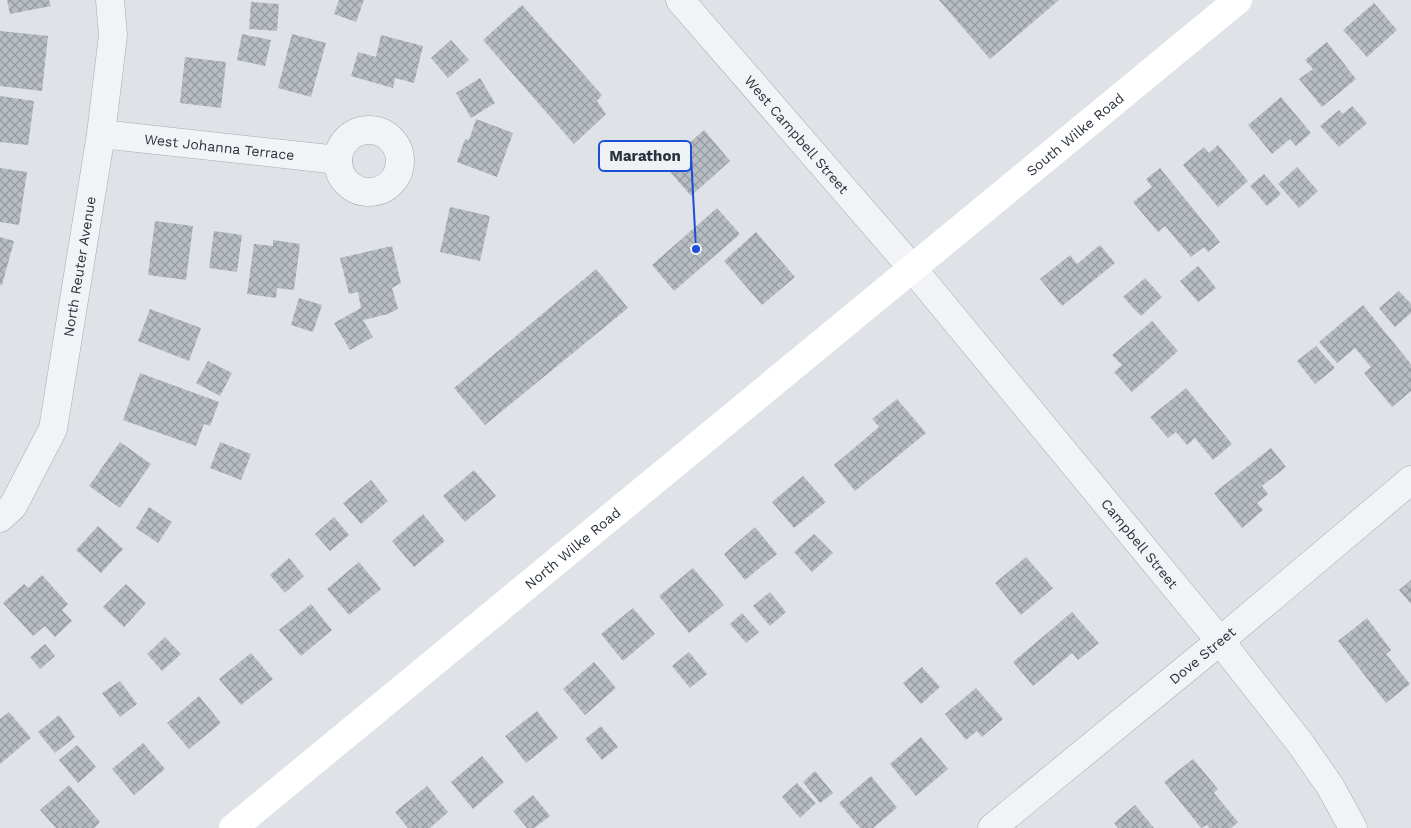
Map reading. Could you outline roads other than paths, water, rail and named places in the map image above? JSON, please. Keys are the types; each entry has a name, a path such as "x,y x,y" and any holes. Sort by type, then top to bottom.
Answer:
{"main road":[{"name":"South Wilke Road","path":"913,268 1238,0"},
{"name":"North Wilke Road","path":"233,828 913,268"}],"street":[{"name":"North Reuter Avenue","path":"0,518 13,506 53,429 101,134 113,35 110,0"},
{"name":"West Campbell Street","path":"680,0 913,268"},
{"name":"West Johanna Terrace","path":"101,134 338,160"},
{"name":"Campbell Street","path":"913,268 1220,641 1300,743 1330,786 1353,828"},
{"name":"Dove Street","path":"992,828 1220,641 1411,480"}],"place":[{"name":"Marathon","path":"696,249"}]}
